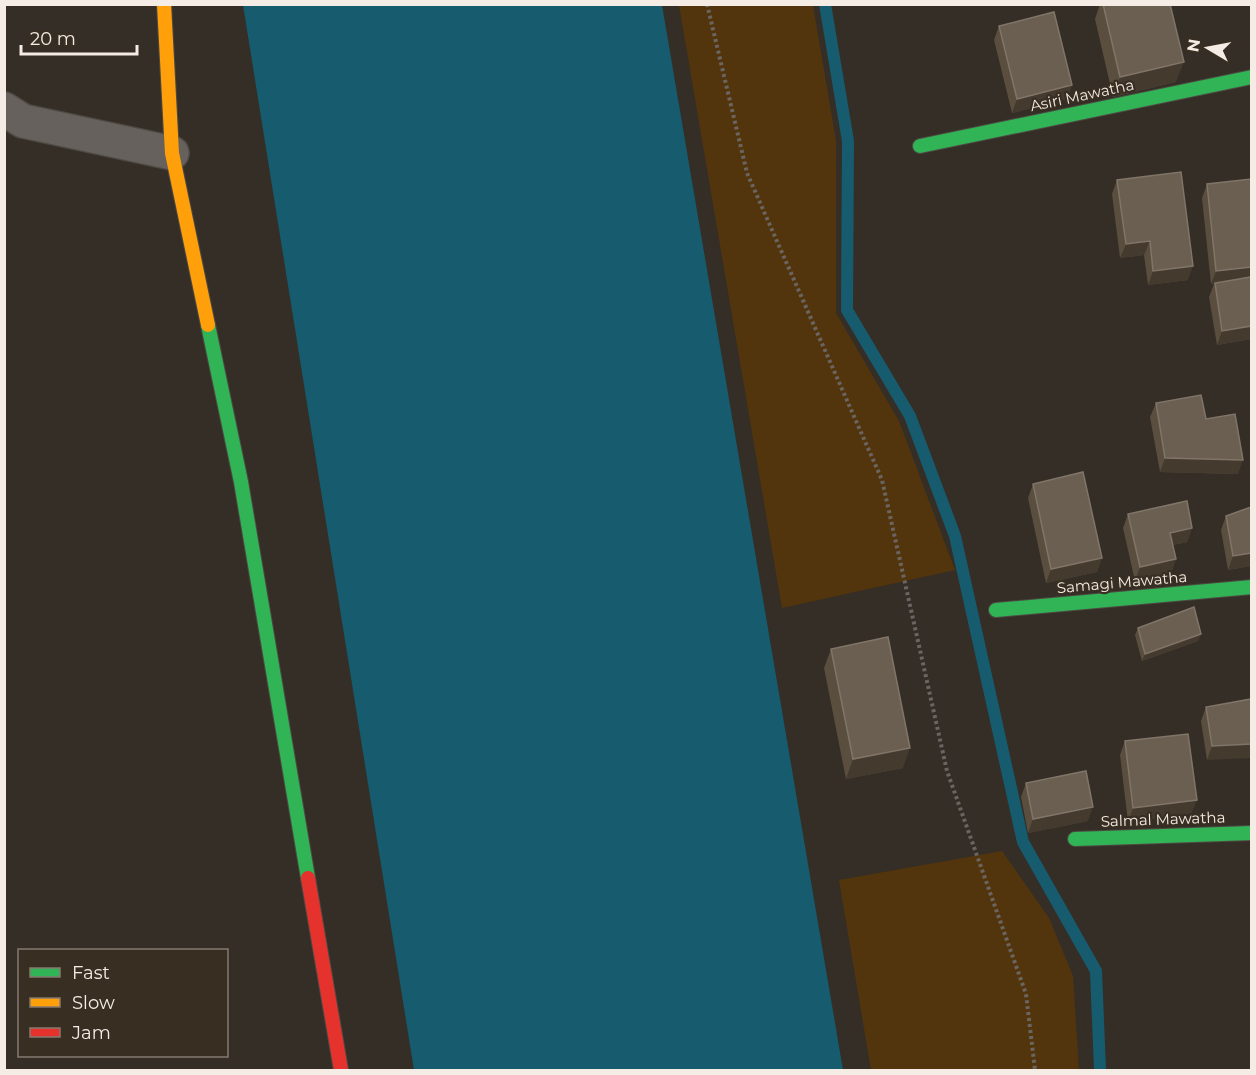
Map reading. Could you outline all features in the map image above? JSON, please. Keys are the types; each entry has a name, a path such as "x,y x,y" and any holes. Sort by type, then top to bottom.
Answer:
{"street":[{"path":"164,4 172,153 241,482 341,1071"},
{"name":"Asiri Mawatha","path":"920,146 1251,77"},
{"path":"4,109 23,121 172,153"},
{"name":"Samagi Mawatha","path":"996,610 1251,587"},
{"name":"Salmal Mawatha","path":"1075,838 1251,833"}],"path":[{"path":"707,4 747,173 882,480 946,771 1026,993 1035,1071"}],"shaded area":[{"path":"679,5 813,5 836,141 836,313 899,421 955,570 782,608"},
{"path":"1002,851 1049,918 1073,976 1079,1070 871,1070 839,880"}],"water":[{"path":"243,5 662,5 843,1070 414,1070"}],"building":[{"path":"1103,4 1170,4 1184,62 1120,77"},
{"path":"1054,12 1072,85 1017,99 999,26"},
{"path":"1181,172 1193,266 1153,271 1150,241 1126,244 1117,180"},
{"path":"1251,179 1251,267 1216,271 1207,184"},
{"path":"1251,277 1251,326 1222,331 1215,283"},
{"path":"1201,395 1206,419 1235,414 1243,460 1165,458 1156,403"},
{"path":"1083,472 1102,558 1051,569 1033,484"},
{"path":"1187,501 1192,528 1170,533 1176,559 1140,567 1128,514"},
{"path":"1251,507 1251,553 1233,556 1226,516"},
{"path":"1194,607 1201,634 1145,654 1138,628"},
{"path":"888,637 910,748 853,759 831,649"},
{"path":"1251,699 1251,744 1212,746 1206,707"},
{"path":"1188,734 1197,800 1133,808 1125,741"},
{"path":"1086,771 1093,807 1033,819 1026,783"}],"waterway":[{"path":"825,4 848,141 847,310 910,416 955,536 1023,842 1096,971 1100,1070"}],"traffic: fast":[{"path":"920,146 1252,77"},
{"path":"208,325 241,482 308,878"},
{"path":"996,610 1252,587"},
{"path":"1075,839 1252,833"}],"traffic: slow":[{"path":"164,4 172,153 208,325"}],"traffic: jam":[{"path":"308,878 341,1070"}]}
